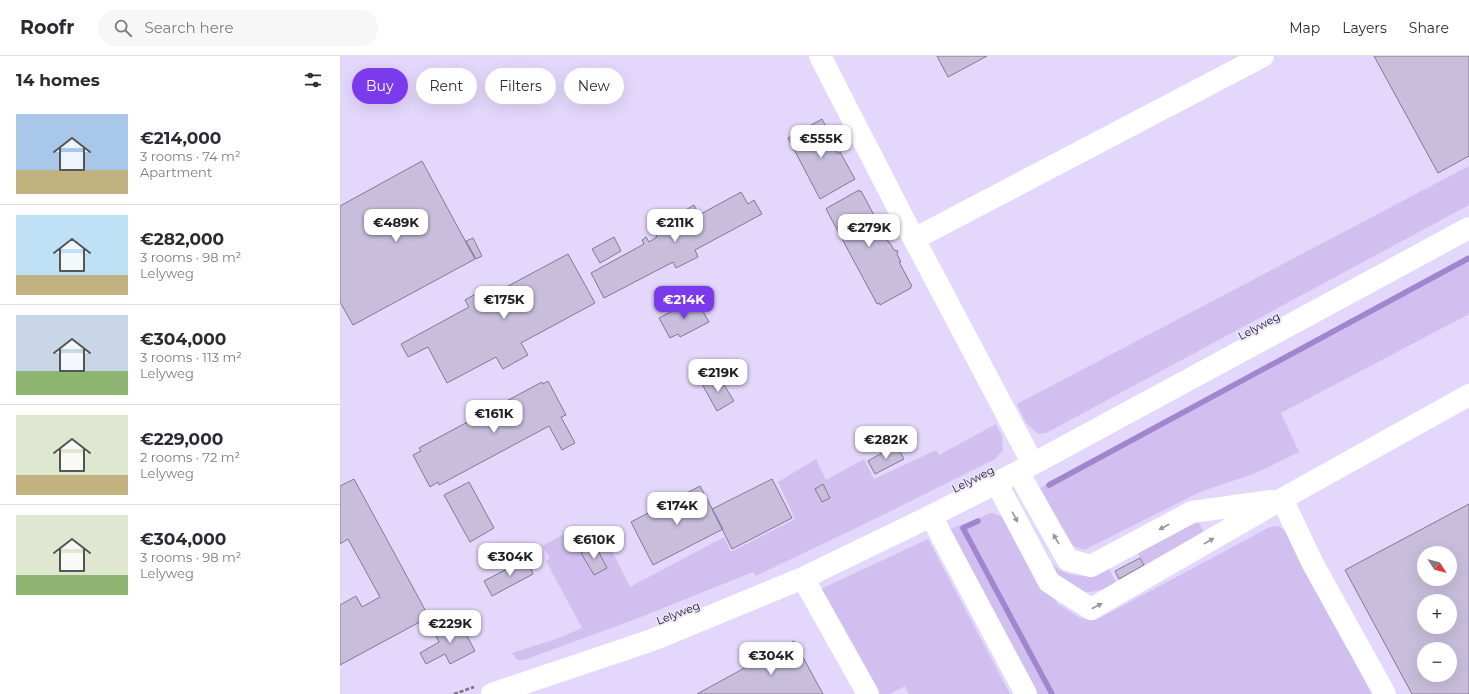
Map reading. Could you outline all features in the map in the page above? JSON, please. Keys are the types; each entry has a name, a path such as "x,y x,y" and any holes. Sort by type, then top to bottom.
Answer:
{"street":[{"path":"820,56 914,240 1068,560 1091,566 1192,512 1282,499"},
{"path":"914,240 1263,56"},
{"name":"Lelyweg","path":"484,690 655,639 803,578 931,516 1025,468 1469,228"},
{"path":"996,482 1050,582 1091,609 1282,499 1469,395"},
{"path":"1282,499 1313,564 1385,694"},
{"path":"931,516 1026,694"},
{"path":"803,578 868,694"}],"path":[{"path":"454,694 484,690"}],"shaded area":[{"path":"340,56 1469,56 1469,694 340,694"},
{"path":"1469,166 1469,205 1046,433 1038,434 1026,423 1017,404"},
{"path":"1469,258 1469,314 1281,413 1299,452 1256,473 1200,492 1084,550 1071,545 1040,488"},
{"path":"996,424 1002,436 1003,450 995,459 756,576 753,572 641,617 524,660 517,660 512,653 559,638 582,628 546,561 550,558 542,546 574,529 605,537 630,587 724,537 731,552 795,519 778,482 816,459 826,480 864,459 874,479 936,450 939,455"},
{"path":"991,513 1004,517 1039,581 1058,604 1080,618 1096,620 1270,527 1279,526 1287,533 1372,694 1036,694 948,530"},
{"path":"1198,520 1205,536 1145,569 1138,553"},
{"path":"928,539 1010,694 909,694 905,686 890,694 875,694 819,590"},
{"path":"1046,558 1060,570 1078,576 1097,573 1109,568 1116,583 1099,590 1087,592 1079,591 1065,584"}],"building":[{"path":"937,56 987,56 948,77"},
{"path":"1374,56 1469,56 1469,156 1438,173"},
{"path":"822,119 836,145 834,147 838,154 840,152 855,179 820,199 788,138"},
{"path":"422,161 475,259 353,325 340,302 340,206"},
{"path":"859,190 860,192 861,191 889,243 894,250 898,251 897,254 901,262 899,262 912,286 910,287 911,288 880,305 879,303 877,304 826,209"},
{"path":"741,192 748,204 754,200 762,214 695,250 698,257 676,268 673,262 604,298 591,273 644,244 642,240 646,237 649,242 657,237 653,229 694,205 699,215"},
{"path":"614,237 621,251 600,263 592,249"},
{"path":"473,238 482,256 476,259 466,241"},
{"path":"568,254 595,303 521,343 528,355 503,369 496,357 447,383 428,347 408,357 401,344 469,307 465,300 490,286 495,293"},
{"path":"696,299 709,322 680,337 678,334 670,338 659,318"},
{"path":"718,375 734,401 717,411 702,384"},
{"path":"548,381 566,415 561,417 575,443 562,450 549,426 439,485 438,482 430,487 413,455 421,451 419,448 542,382 543,384"},
{"path":"896,445 904,459 875,474 868,461"},
{"path":"354,479 429,617 340,665 340,605 356,596 362,607 380,597 348,539 340,544 340,486"},
{"path":"772,479 792,518 732,549 712,509"},
{"path":"469,482 494,528 470,542 444,495"},
{"path":"823,484 830,498 822,502 815,489"},
{"path":"700,486 723,529 653,565 631,522"},
{"path":"1469,504 1469,694 1412,694 1345,570"},
{"path":"595,545 607,568 594,575 581,553"},
{"path":"530,557 535,566 531,569 533,574 492,596 484,581"},
{"path":"1140,558 1144,565 1119,579 1115,571"},
{"path":"453,617 455,620 458,619 475,651 450,664 445,654 426,664 420,653 439,642 434,632 449,624 447,620"},
{"path":"794,641 823,694 697,694"}],"waterway":[{"path":"1049,485 1469,258"},
{"path":"978,521 963,528 1052,694"}]}
